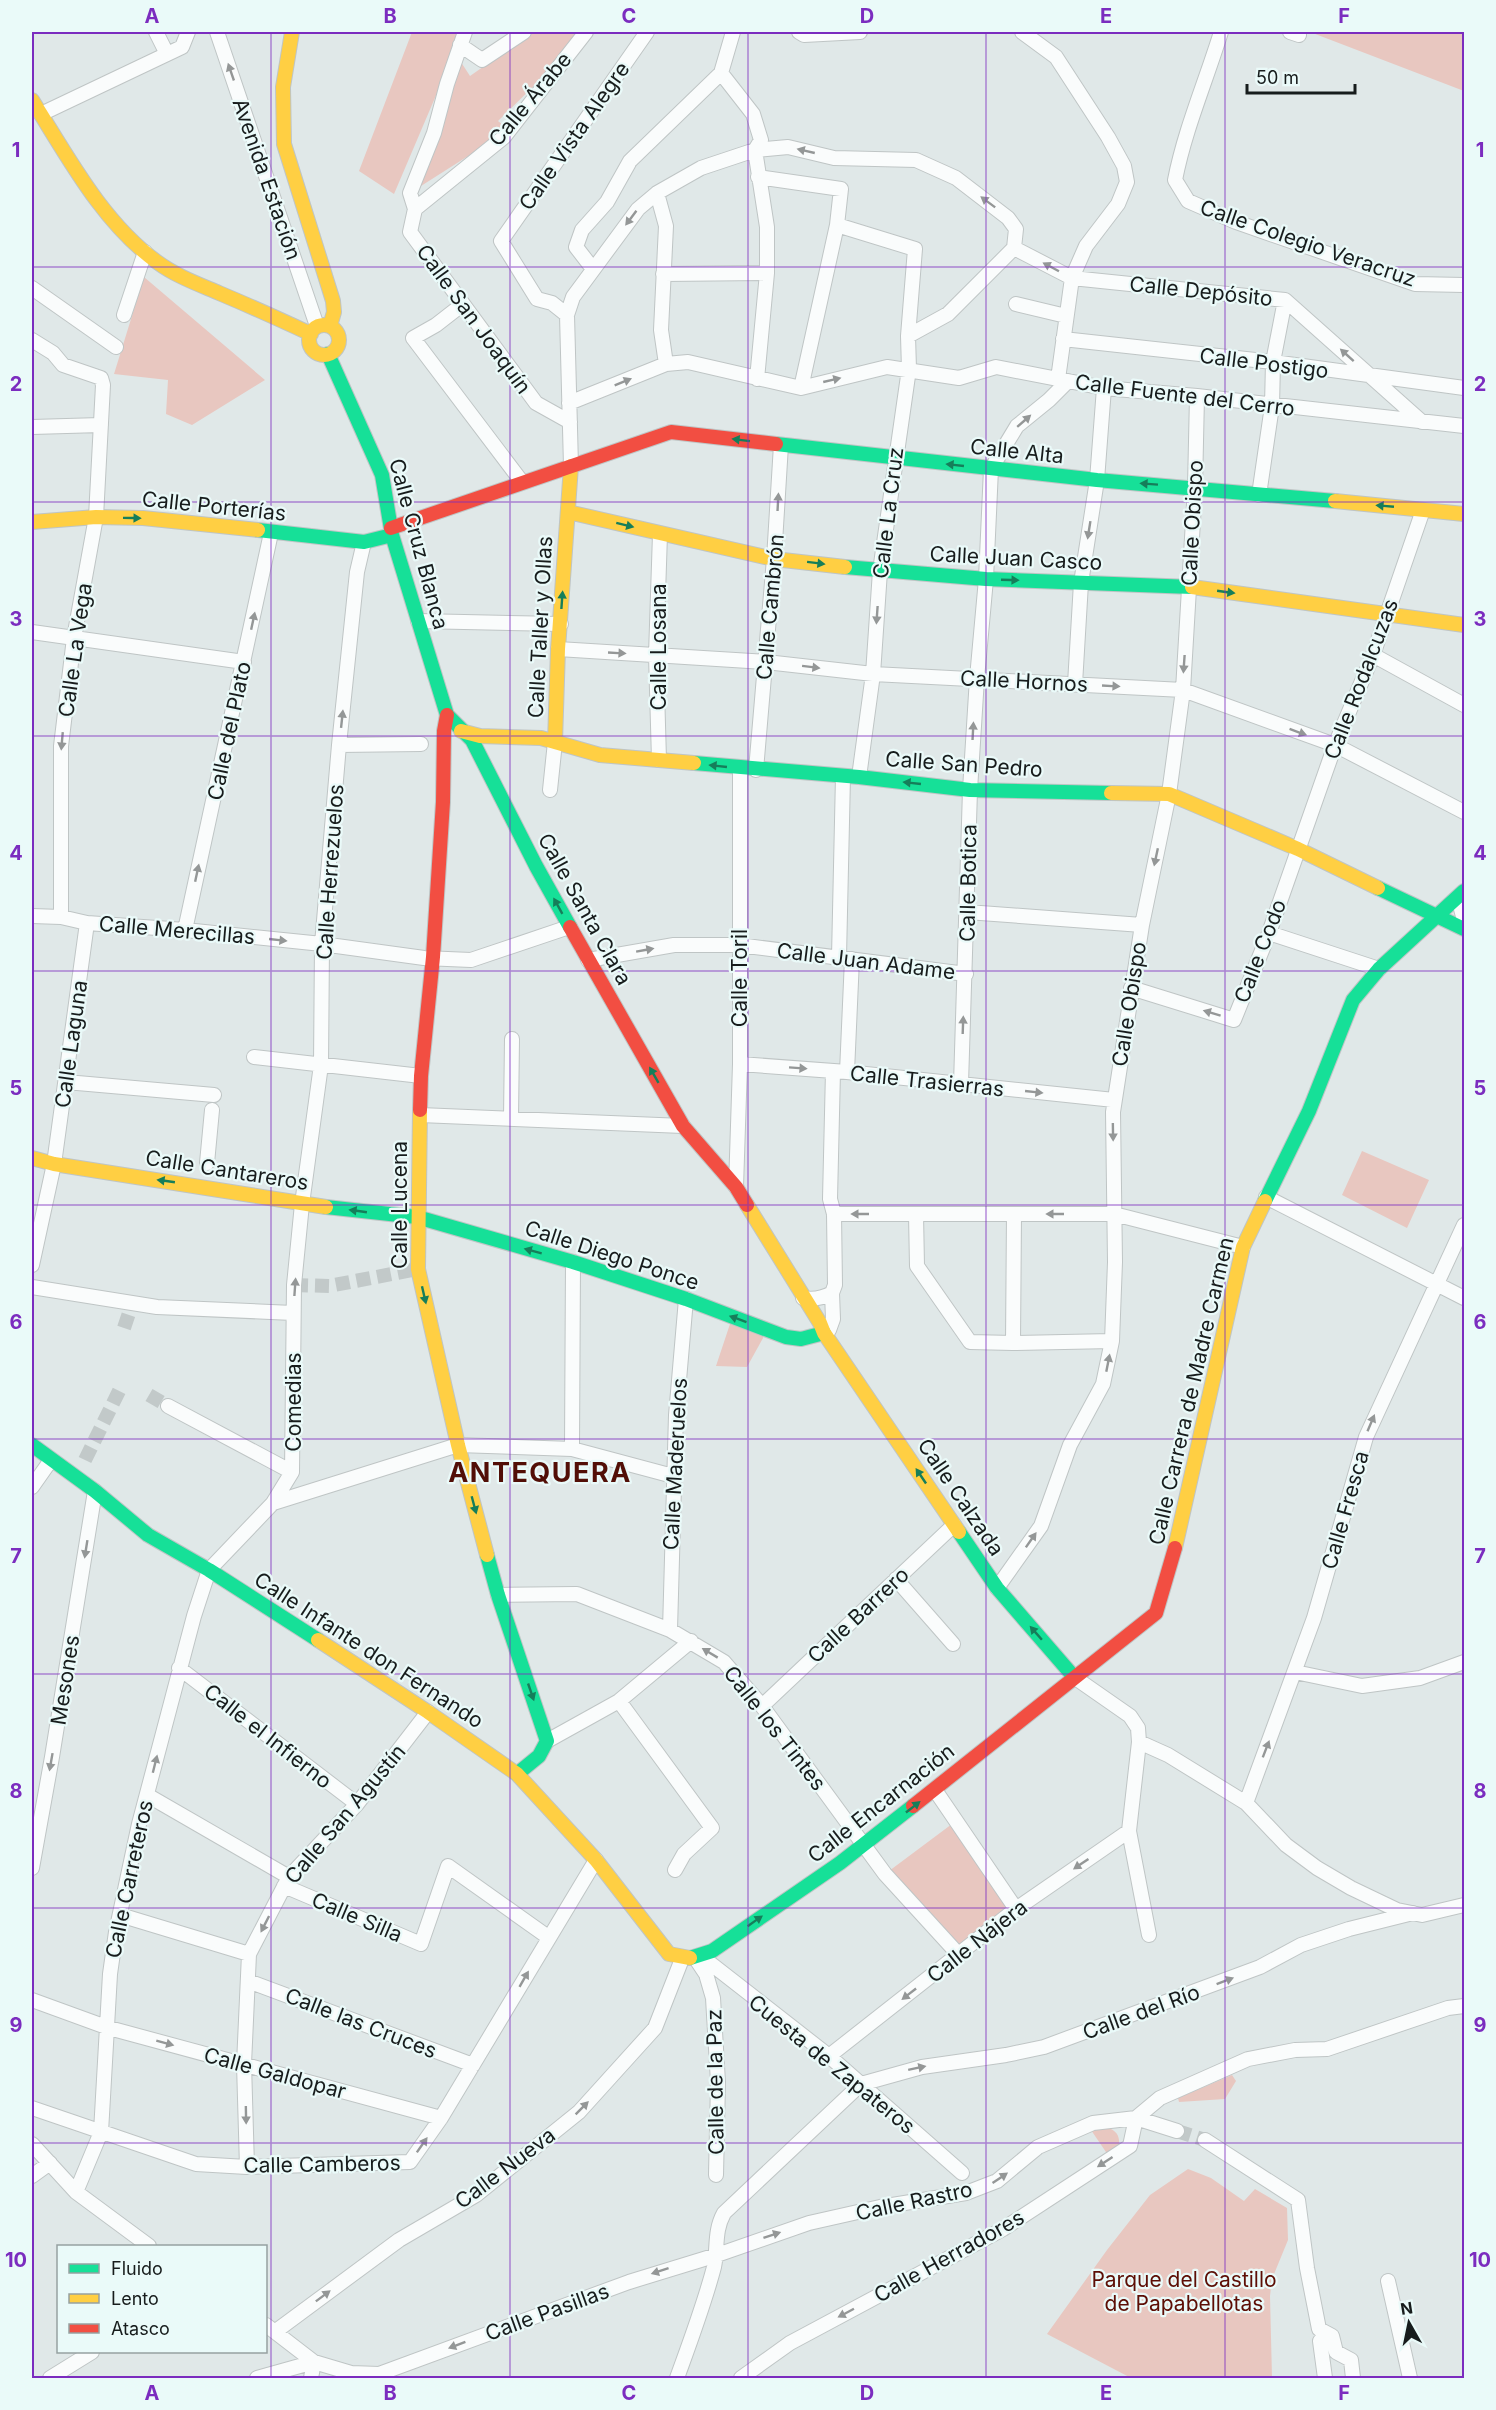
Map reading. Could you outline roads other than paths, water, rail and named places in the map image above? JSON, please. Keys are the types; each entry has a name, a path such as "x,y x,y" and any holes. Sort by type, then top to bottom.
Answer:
{"street":[{"path":"156,32 167,54"},
{"path":"41,114 182,47 188,32"},
{"name":"Avenida Estación","path":"217,32 319,329"},
{"path":"32,100 96,195 133,242 159,263 200,285 319,329 337,331 339,340 336,349 328,354 319,354 312,348 319,329 334,312 333,301 284,144 281,118 282,84 292,32"},
{"path":"415,209 410,192 434,134 447,84 465,32"},
{"path":"460,45 482,60 524,32"},
{"name":"Calle Árabe","path":"415,209 504,137 586,32"},
{"name":"Calle Vista Alegre","path":"567,315 552,303 537,299 501,241 647,32"},
{"path":"593,269 576,247 582,230 608,202 630,161 721,73 733,32"},
{"path":"799,32 804,35 860,32"},
{"path":"991,469 1017,426 1049,400 1063,380 1063,339 1072,278 1086,246 1118,204 1126,182 1124,166 1108,136 1056,57 1022,32"},
{"name":"Calle Colegio Veracruz","path":"1221,32 1205,85 1181,148 1175,180 1188,201 1236,222 1415,284 1464,285"},
{"path":"721,73 753,114 761,140 755,150 766,226 767,273 757,379"},
{"path":"571,466 567,315 573,297 638,209 657,194 701,168 755,150 788,147 834,158 916,160 956,178 1008,218 1016,229 1014,248 948,314 908,336"},
{"path":"569,403 666,364 688,362 801,388 837,225 841,189 758,177"},
{"path":"657,194 666,226 661,330 666,364"},
{"name":"Calle San Joaquín","path":"415,209 411,232 463,304 536,403 570,422"},
{"name":"Calle La Cruz","path":"837,225 915,249 908,336 909,369 880,571 873,674 859,777"},
{"name":"Calle Depósito","path":"1014,248 1072,278 1285,300 1422,422"},
{"path":"124,315 145,252"},
{"path":"663,274 767,273"},
{"path":"32,288 116,347"},
{"path":"1259,495 1272,406 1273,362 1285,300"},
{"path":"463,304 436,325 413,338 522,482"},
{"path":"1016,304 1066,316"},
{"name":"Calle Postigo","path":"1063,339 1273,362 1464,388"},
{"name":"Calle La Vega","path":"32,340 53,353 63,365 101,378 103,385 96,517 74,639 61,746 61,917"},
{"name":"Calle Cruz Blanca","path":"328,354 382,475 391,532 447,715"},
{"name":"Calle Fuente del Cerro","path":"801,388 887,367 959,378 996,367 1104,388 1197,396 1464,426"},
{"path":"1075,684 1081,583 1097,480 1104,388"},
{"name":"Calle Obispo","path":"997,1588 1041,1526 1070,1445 1103,1384 1112,1341 1116,1262 1114,1100 1142,925 1169,794 1183,690 1195,487 1197,396"},
{"path":"32,427 100,425"},
{"name":"Calle Alta","path":"522,482 671,432 1097,480 1195,487 1464,514"},
{"name":"Calle Cambrón","path":"756,770 781,445"},
{"name":"Calle Taller y Ollas","path":"550,790 555,742 558,649 571,466"},
{"name":"Calle Botica","path":"961,1084 970,790 976,678 986,579 991,469"},
{"name":"Calle Porterías","path":"32,522 96,517 163,520 364,542 522,482"},
{"name":"Calle Rodalcuzas","path":"1298,849 1335,745 1372,655 1423,510"},
{"name":"Calle Juan Casco","path":"568,512 774,559 880,571 986,579 1189,587 1464,625"},
{"name":"Calle del Plato","path":"185,930 271,533"},
{"name":"Calle Losana","path":"659,760 656,655 660,534"},
{"name":"Calle Herrezuelos","path":"302,1204 321,1065 322,944 339,745 358,566 364,542"},
{"path":"418,621 561,624"},
{"path":"32,632 244,662"},
{"name":"Calle Hornos","path":"558,649 766,662 873,674 1183,690 1335,745 1464,812"},
{"path":"1372,655 1464,705"},
{"name":"Calle Santa Clara","path":"447,715 472,740 569,927 683,1126 736,1187"},
{"name":"Calle Lucena","path":"447,715 433,957 421,1076 417,1216 418,1269 458,1445 498,1595 547,1741"},
{"name":"Calle San Pedro","path":"444,736 453,729 477,736 539,737 574,750 600,755 859,777 970,790 1169,794 1298,849 1464,929"},
{"path":"339,745 421,744"},
{"name":"Calle Toril","path":"736,1187 740,1064 740,768"},
{"path":"824,1333 829,1330 833,1319 832,1293 835,1285 834,1214 830,1199 846,958 843,776"},
{"name":"Calle Codo","path":"1131,988 1234,1020 1269,933 1298,849"},
{"name":"Calle Carrera de Madre Carmen","path":"1074,1677 1156,1613 1172,1560 1244,1247 1309,1111 1350,1005 1379,969 1440,916 1464,891"},
{"path":"1464,897 1461,909 1464,920"},
{"path":"967,912 1142,925"},
{"name":"Calle Merecillas","path":"32,916 322,944 424,958 471,960 569,927"},
{"name":"Calle Laguna","path":"32,1265 54,1164 87,923"},
{"path":"1269,933 1379,969"},
{"name":"Calle Juan Adame","path":"588,960 674,945 739,945 966,974"},
{"path":"511,1118 513,1039"},
{"path":"254,1057 421,1076"},
{"name":"Calle Trasierras","path":"740,1064 1114,1100"},
{"path":"66,1082 214,1095"},
{"path":"207,1163 212,1110"},
{"path":"420,1115 683,1126"},
{"name":"Calle Cantareros","path":"32,1158 54,1164 302,1204 417,1216"},
{"name":"Calle Calzada","path":"736,1187 824,1333 997,1588 1074,1677"},
{"path":"1266,1197 1464,1298"},
{"name":"Comedias","path":"209,1570 273,1503 292,1472 293,1313 302,1204"},
{"path":"834,1214 1114,1214 1244,1247"},
{"path":"916,1214 916,1266 970,1342 1112,1341"},
{"path":"1013,1343 1014,1214"},
{"name":"Calle Diego Ponce","path":"417,1216 573,1262 686,1299 793,1338 841,1359"},
{"name":"Calle Fresca","path":"1246,1803 1295,1672 1332,1556 1365,1437 1464,1225"},
{"path":"572,1449 573,1262"},
{"path":"32,1287 157,1307 293,1313"},
{"path":"803,1298 819,1298 832,1293"},
{"name":"Calle Maderuelos","path":"670,1630 673,1476 686,1299"},
{"name":"Calle Diego Ponce","path":"793,1338 813,1337 824,1333"},
{"path":"168,1406 292,1472"},
{"name":"Calle Infante don Fernando","path":"32,1445 95,1491 148,1535 209,1570 428,1712 518,1774 596,1860 669,1954 696,1956"},
{"path":"273,1503 458,1445 572,1449 673,1476"},
{"path":"32,1487 51,1460"},
{"name":"Mesones","path":"32,1868 95,1491"},
{"name":"Calle Barrero","path":"762,1706 954,1525"},
{"name":"Calle Carreteros","path":"76,2192 101,2132 112,1957 120,1915 179,1668 209,1570"},
{"path":"896,1579 953,1644"},
{"name":"Calle los Tintes","path":"498,1595 577,1594 670,1630 724,1662 762,1706 885,1874 959,1955"},
{"path":"518,1774 539,1756 547,1741 620,1701 691,1641"},
{"path":"1295,1672 1362,1686 1420,1678 1464,1662"},
{"name":"Calle el Infierno","path":"179,1668 357,1804"},
{"path":"1074,1677 1130,1716 1138,1728 1139,1742 1129,1831 1149,1935"},
{"name":"Calle Encarnación","path":"696,1956 863,1846 1074,1677"},
{"path":"620,1701 712,1828 684,1854 675,1870"},
{"name":"Calle San Agustín","path":"247,2168 244,2064 249,1954 286,1881 357,1804 428,1712"},
{"path":"1139,1742 1168,1755 1246,1803 1286,1845 1317,1868 1351,1888 1397,1910 1422,1915 1464,1905"},
{"path":"935,1790 1016,1909"},
{"path":"147,1796 286,1881"},
{"name":"Calle Nájera","path":"829,2056 1016,1909 1129,1831"},
{"name":"Calle Camberos","path":"32,2108 196,2164 247,2168 410,2163 441,2118 596,1860"},
{"name":"Calle Silla","path":"286,1881 420,1944 448,1866 548,1937"},
{"name":"Calle del Río","path":"861,2084 922,2067 1044,2047 1260,1967 1301,1945 1349,1929 1413,1913"},
{"path":"120,1915 249,1954"},
{"name":"Cuesta de Zapateros","path":"696,1956 829,2056 962,2173"},
{"name":"Calle de la Paz","path":"696,1956 706,1974 714,1998 718,2082 716,2175"},
{"name":"Calle Nueva","path":"271,2328 399,2240 476,2194 579,2112 655,2028 696,1956"},
{"name":"Calle las Cruces","path":"248,1980 473,2065"},
{"name":"Calle Galdopar","path":"32,2000 109,2028 441,2118"},
{"path":"1136,2118 1160,2098 1248,2059 1295,2050 1327,2049 1416,2018 1448,2008 1464,2006"},
{"path":"677,2379 706,2296 717,2255 716,2231 722,2216 861,2084"},
{"path":"1136,2118 1177,2131"},
{"name":"Calle Rastro","path":"717,2255 809,2223 880,2207 966,2193 997,2181 1038,2147 1064,2135 1093,2123 1136,2118"},
{"name":"Calle Herradores","path":"741,2379 790,2343 1003,2229 1120,2153 1130,2146 1136,2118"},
{"path":"1205,2140 1298,2200 1307,2268 1319,2329 1332,2336 1336,2352 1351,2360 1353,2379"},
{"path":"32,2144 76,2192 146,2245"},
{"path":"32,2176 50,2163"},
{"name":"Calle Pasillas","path":"381,2377 629,2282 717,2255"},
{"path":"1388,2281 1410,2379"},
{"path":"271,2328 314,2362 351,2373 381,2377"},
{"path":"1320,2340 1325,2379"},
{"path":"50,2379 90,2353"},
{"path":"257,2379 314,2362"},
{"path":"311,2379 314,2362"}],"tunnel":[{"path":"294,1285 329,1286 418,1269"},
{"path":"124,1328 132,1304"},
{"path":"85,1460 122,1385"},
{"path":"149,1395 168,1406"},
{"path":"1177,2131 1205,2140"}],"district":[{"name":"ANTEQUERA","path":"540,1472"}],"park label":[{"name":"Parque del Castillo de Papabellotas","path":"1184,2291"}]}
